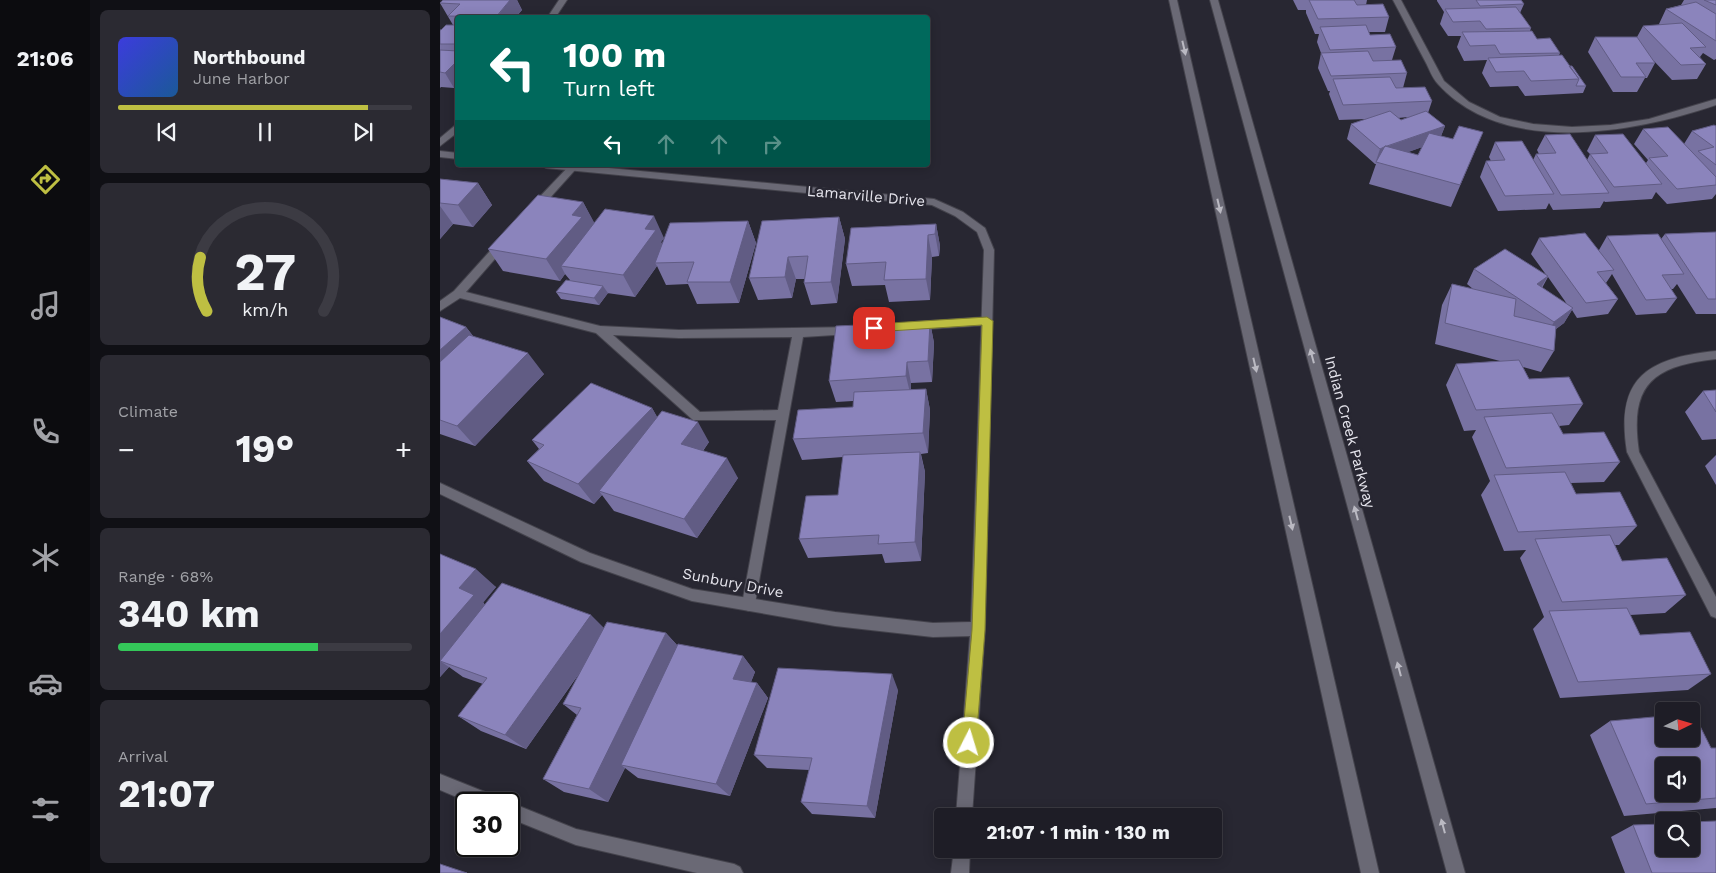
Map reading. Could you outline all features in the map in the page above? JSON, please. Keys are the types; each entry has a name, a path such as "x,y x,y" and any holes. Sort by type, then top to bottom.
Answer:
{"street":[{"path":"553,15 563,0"},
{"path":"1173,0 1370,873"},
{"name":"Indian Creek Parkway","path":"1214,0 1456,873"},
{"path":"1397,0 1440,82 1447,91 1470,107 1514,124 1549,129 1613,126 1656,120 1716,102"},
{"path":"440,143 455,129"},
{"path":"440,154 455,156"},
{"name":"Lamarville Drive","path":"563,167 934,202 959,214 981,230 988,250 987,321 978,630 965,808"},
{"path":"530,214 572,168"},
{"path":"440,306 458,294 510,236"},
{"path":"458,294 600,330 679,334 798,333 864,329"},
{"path":"902,326 987,321"},
{"path":"600,330 697,417 782,415"},
{"path":"749,604 798,333"},
{"path":"1716,355 1682,360 1665,366 1650,375 1636,393 1628,415 1629,433 1634,452 1716,611"},
{"name":"Sunbury Drive","path":"440,488 586,558 692,595 836,619 933,630 978,630"},
{"path":"440,782 465,792"},
{"path":"520,814 576,837 734,873"},
{"path":"960,873 961,858"}],"building":[{"path":"443,0 510,0 498,15 448,16 460,4 440,3"},
{"path":"1309,0 1354,0 1357,5 1383,4 1389,17 1318,19"},
{"path":"1476,0 1521,0 1524,4 1480,6"},
{"path":"1704,0 1716,0 1716,5"},
{"path":"1696,2 1716,14 1716,41 1666,9"},
{"path":"1516,7 1531,28 1486,29 1480,21 1453,22 1445,9"},
{"path":"1682,23 1706,47 1690,48 1706,64 1681,65 1643,26"},
{"path":"446,25 455,25 455,44 440,44 441,30"},
{"path":"1366,25 1370,35 1390,34 1396,47 1330,50 1320,27"},
{"path":"1532,31 1537,39 1550,38 1560,53 1500,54 1495,45 1470,46 1462,32"},
{"path":"1595,37 1637,37 1655,63 1636,63 1646,77 1621,77"},
{"path":"440,50 455,51 455,63 445,73 440,72"},
{"path":"1368,51 1373,61 1401,60 1407,73 1331,76 1321,53"},
{"path":"1562,55 1579,79 1531,81 1524,71 1496,72 1488,58"},
{"path":"1569,66 1572,66 1586,86 1576,86 1579,79"},
{"path":"1390,77 1396,88 1425,87 1432,101 1343,105 1333,79"},
{"path":"1390,111 1401,120 1426,111 1445,126 1380,149 1351,124"},
{"path":"1459,126 1483,132 1460,185 1376,162 1385,146 1418,155 1429,133 1453,139"},
{"path":"1716,126 1716,165 1698,151 1714,147 1692,131"},
{"path":"1668,127 1716,177 1716,185 1677,189 1649,158 1668,156 1643,129"},
{"path":"1570,134 1609,193 1561,195 1536,154 1556,153 1545,135"},
{"path":"1623,134 1662,184 1614,187 1590,154 1608,153 1595,135"},
{"path":"1522,141 1554,194 1505,196 1486,161 1505,160 1495,142"},
{"path":"440,179 478,183 458,205 440,203"},
{"path":"538,195 583,202 572,215 582,217 546,259 488,249"},
{"path":"605,209 654,216 645,229 656,230 623,275 561,266"},
{"path":"839,217 831,282 804,283 808,256 788,257 785,277 749,278 762,221"},
{"path":"748,221 730,282 687,282 694,262 655,263 670,223"},
{"path":"936,224 935,234 928,235 926,279 884,280 886,262 846,264 851,228"},
{"path":"1716,232 1716,299 1708,299 1665,234"},
{"path":"1585,233 1614,270 1597,272 1618,299 1586,303 1539,238"},
{"path":"1658,234 1684,274 1662,275 1677,298 1646,300 1607,236"},
{"path":"1505,249 1548,276 1537,284 1573,308 1554,322 1474,269"},
{"path":"566,280 603,286 594,298 556,292"},
{"path":"1452,284 1516,299 1514,316 1556,326 1554,351 1445,323"},
{"path":"440,317 466,327 440,350"},
{"path":"930,322 928,361 907,362 906,376 829,381 836,326"},
{"path":"469,335 528,353 457,426 440,420 440,362"},
{"path":"1519,360 1529,379 1569,377 1583,404 1476,410 1456,364"},
{"path":"591,383 652,408 578,484 527,461 544,445 532,440"},
{"path":"926,389 923,433 793,439 798,410 853,407 854,392"},
{"path":"1716,390 1716,412 1703,391"},
{"path":"662,411 698,422 681,444 727,458 684,519 599,491"},
{"path":"1552,413 1563,434 1604,432 1620,462 1506,468 1484,417"},
{"path":"920,452 915,542 878,544 879,535 799,539 806,496 838,495 843,455"},
{"path":"1565,472 1576,494 1620,492 1637,526 1518,532 1494,475"},
{"path":"1610,535 1622,561 1667,558 1686,595 1562,602 1535,539"},
{"path":"440,554 476,569 459,588 474,595 440,634"},
{"path":"502,583 591,615 505,735 458,716 487,678 440,661"},
{"path":"1627,608 1640,635 1690,632 1711,674 1578,682 1549,611"},
{"path":"607,622 666,633 589,789 543,779 581,708 563,704"},
{"path":"678,644 743,656 733,679 757,683 716,784 621,765"},
{"path":"778,668 892,674 867,806 801,802 812,758 754,755"},
{"path":"1655,717 1655,748 1700,748 1700,726 1711,748 1716,748 1716,798 1700,799 1700,757 1655,757 1655,802 1669,802 1646,804 1610,721"},
{"path":"1716,821 1716,873 1652,873 1633,825 1655,824 1655,857 1700,857 1700,822"},
{"path":"440,864 467,873 440,873"}],"route":[{"path":"874,328 987,321 978,630 969,743"}]}
